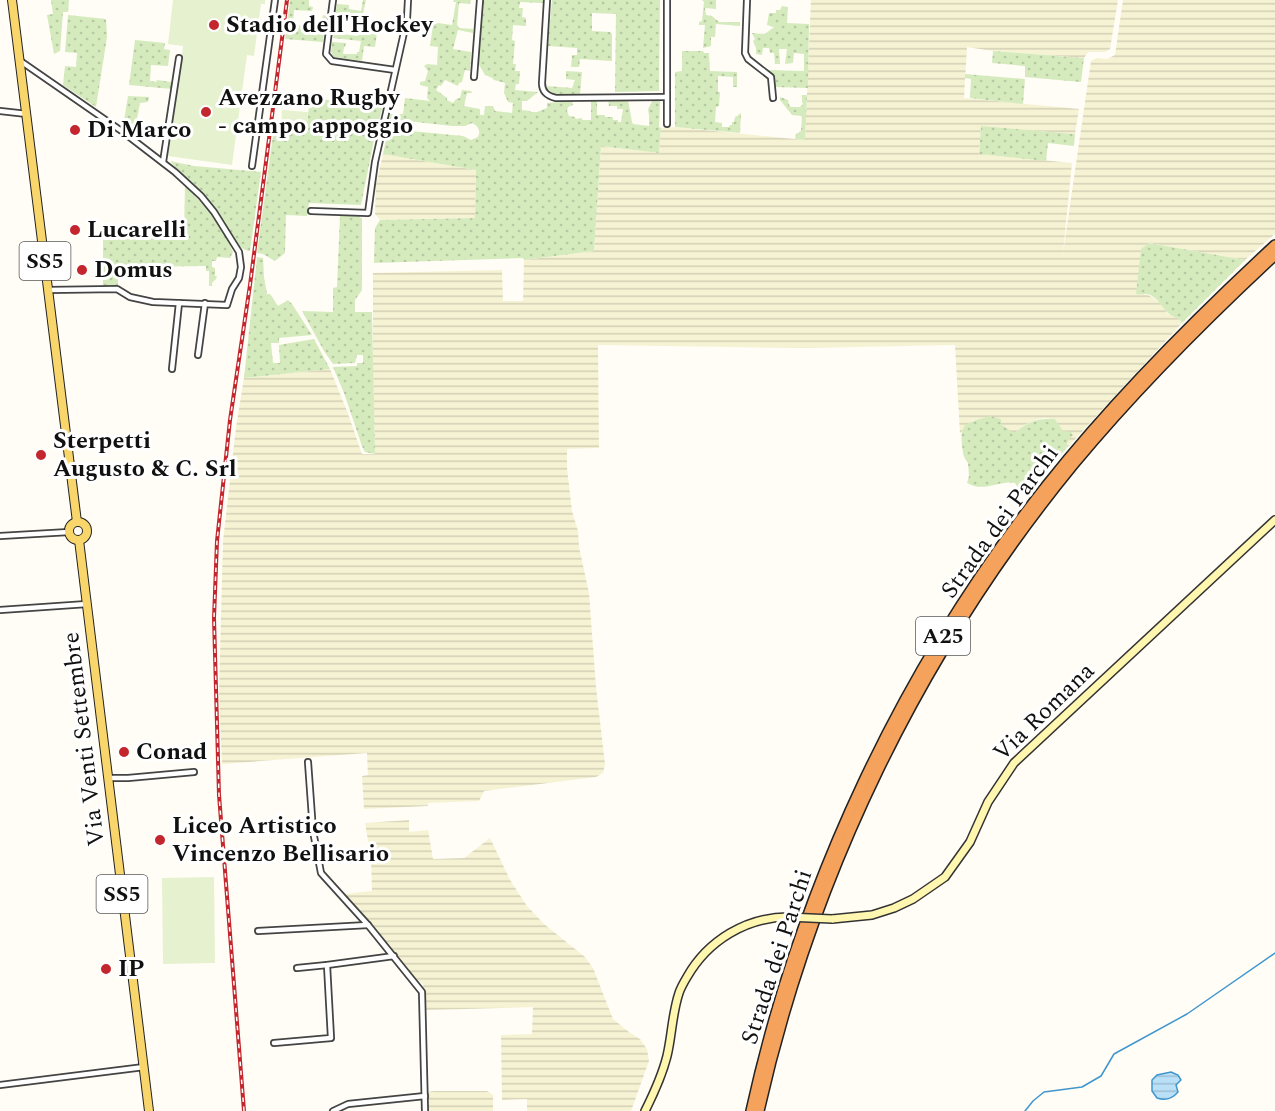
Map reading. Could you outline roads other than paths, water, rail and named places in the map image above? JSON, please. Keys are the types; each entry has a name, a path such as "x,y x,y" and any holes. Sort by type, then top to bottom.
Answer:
{"highway":[{"name":"Strada dei Parchi","path":"751,1111 779,1002 820,885 860,790 932,653 996,555 1067,460 1164,353 1275,245"},
{"name":"Strada dei Parchi","path":"759,1111 791,992 834,870 898,729 946,645 1012,544 1093,442 1170,357 1275,255"}],"main road":[{"name":"SS5","path":"12,0 77,522 82,523 87,530 86,536 79,540"},
{"name":"Via Romana","path":"645,1111 663,1072 680,991 695,963 711,946 729,933 752,922 777,917 832,920 872,915 913,899 945,876 970,842 988,802 1014,763 1275,520"},
{"path":"77,522 70,527 69,532 74,539 79,540"},
{"name":"Via Venti Settembre","path":"79,540 149,1111"}],"street":[{"path":"252,165 275,0"},
{"path":"333,0 326,54 332,61 395,70"},
{"path":"311,211 368,213 375,162 407,19 408,0"},
{"path":"474,77 480,0"},
{"path":"547,0 542,88 545,93 556,98 666,97"},
{"path":"667,0 667,124"},
{"path":"747,0 745,53 748,59 771,77 773,98"},
{"path":"164,162 179,58"},
{"path":"19,60 164,162 201,196 239,252 241,267 239,278 227,304 153,302 130,297 117,289 48,290"},
{"path":"0,111 27,114"},
{"path":"172,369 179,303"},
{"path":"198,354 205,303"},
{"path":"0,536 69,532"},
{"path":"0,610 87,604"},
{"path":"308,762 314,831 321,873 394,955 422,992 425,1111"},
{"path":"108,778 194,772"},
{"path":"258,931 368,925"},
{"path":"297,968 394,955"},
{"path":"274,1043 331,1038 327,965"},
{"path":"0,1085 144,1067"},
{"path":"333,1111 348,1104 425,1096"}],"water":[{"path":"1171,1072 1178,1075 1181,1080 1176,1085 1178,1092 1169,1099 1157,1098 1152,1091 1152,1080 1157,1075"}],"waterway":[{"path":"1025,1111 1044,1092 1082,1087 1101,1076 1114,1054 1187,1014 1275,953"}],"railway":[{"path":"244,1111 219,795 214,618 217,541 230,420 287,0"}],"place":[{"name":"Stadio dell'Hockey","path":"214,25"},
{"name":"Avezzano Rugby - campo appoggio","path":"206,112"},
{"name":"Di Marco","path":"75,130"},
{"name":"Lucarelli","path":"75,230"},
{"name":"Domus","path":"82,270"},
{"name":"Sterpetti Augusto & C. Srl","path":"41,455"},
{"name":"Conad","path":"124,752"},
{"name":"Liceo Artistico Vincenzo Bellisario","path":"160,840"},
{"name":"IP","path":"106,969"}]}
